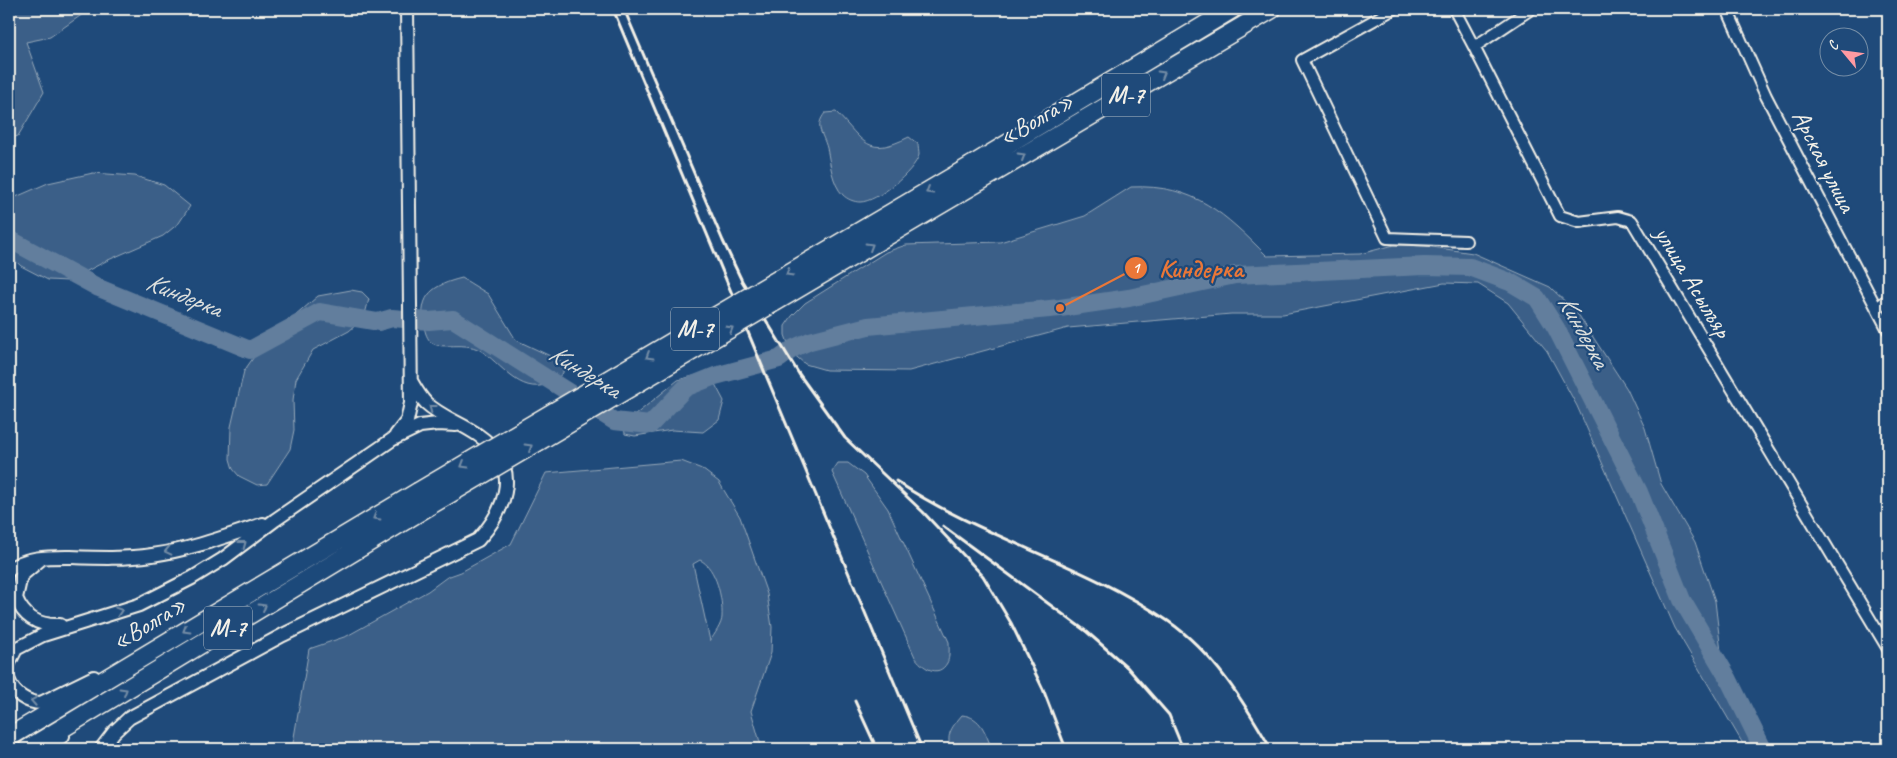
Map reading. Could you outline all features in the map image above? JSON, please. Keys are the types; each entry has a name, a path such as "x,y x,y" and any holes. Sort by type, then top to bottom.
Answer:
{"highway":[{"name":"«Волга»","path":"975,173 1232,9"},
{"name":"«Волга»","path":"975,173 1272,9"},
{"name":"М-7","path":"423,500 975,173"},
{"name":"«Волга»","path":"9,738 127,665 423,500"},
{"name":"«Волга»","path":"28,749 423,500"}],"street":[{"path":"392,439 407,421 410,411 407,9"},
{"path":"1394,9 1302,60 1387,238 1466,241"},
{"name":"улица Асылъяр","path":"1454,9 1560,216 1579,222 1618,217 1632,221 1888,649"},
{"path":"1474,47 1531,9"},
{"name":"Арская улица","path":"1727,9 1766,96 1888,330"},
{"path":"1877,308 1888,299"},
{"path":"101,749 114,732 129,718 283,635 478,540 494,522 505,493 507,476 498,457 487,442 462,425 438,413 424,402 411,381"},
{"path":"9,663 16,649 24,643 73,625 138,605 163,594 224,559 275,520 392,439 420,426 438,424 462,425"},
{"path":"9,570 16,564 45,557 107,558 153,555 215,540 275,520"},
{"path":"45,557 32,565 22,576 16,588 18,605 29,618 46,626 73,625"},
{"path":"9,680 15,692 23,698 34,703 41,703 94,677 127,665"},
{"path":"45,749 59,740 83,716"}],"shaded area":[{"path":"9,9 90,9 50,37 26,42 44,92 18,136 9,139"},
{"path":"836,112 868,144 884,146 909,137 918,144 919,155 916,162 894,185 876,197 860,202 846,198 836,185 827,148 820,130 820,122 825,113"},
{"path":"93,173 135,176 164,185 190,206 179,223 163,236 106,261 68,281 48,280 21,266 9,255 9,200 48,183"},
{"path":"1131,187 1153,187 1191,196 1222,215 1267,256 1360,254 1394,245 1425,246 1473,253 1550,287 1578,314 1627,389 1645,428 1661,484 1695,542 1715,601 1721,652 1770,749 1746,749 1675,628 1577,406 1547,351 1508,303 1478,284 1444,283 1283,314 1231,314 1068,328 909,371 826,370 805,364 791,352 785,335 785,326 792,316 805,303 886,252 906,245 1000,242 1085,216"},
{"path":"462,278 488,294 516,340 563,362 563,373 550,383 538,386 528,385 519,382 480,350 467,346 441,346 432,343 425,331 423,306 426,299 436,288"},
{"path":"351,290 362,292 369,299 364,318 349,331 313,350 296,379 293,400 294,430 290,449 267,484 257,485 239,476 233,469 230,459 231,427 244,371 263,344 318,296"},
{"path":"697,375 715,384 724,401 719,420 703,432 672,430 635,436 625,434 624,424 678,380"},
{"path":"681,461 702,469 719,482 740,517 767,594 772,627 771,653 751,711 762,749 292,749 309,649 347,636 428,591 447,577 461,572 511,544 546,473","holes":["700,560 706,564 717,584 722,610 721,623 710,641 693,564"]},
{"path":"838,463 848,463 864,475 888,509 949,642 948,661 939,670 935,671 926,668 915,657 832,472"},
{"path":"962,715 969,716 978,722 985,732 992,749 951,749 949,735"}],"waterway":[{"name":"Киндерка","path":"9,239 99,288 250,350 320,312 378,322 392,318 429,321 453,319 614,421 650,425 685,388 715,376 779,359 794,348 810,341 868,326 1060,308 1129,298 1235,275 1424,266 1470,267 1510,282 1537,298 1556,328 1639,492 1682,600 1728,678 1763,749"}],"railway":[{"path":"613,9 922,749"},
{"path":"624,9 723,241 742,281 799,374 845,438 923,512 983,576 1011,623 1043,689 1066,749"},
{"path":"896,481 963,519 1102,583 1168,621 1200,648 1227,679 1271,749"},
{"path":"943,526 1087,632 1127,667 1169,715 1183,749"},
{"path":"855,701 877,749"}],"place":[{"name":"Киндерка","path":"1060,308"}]}
